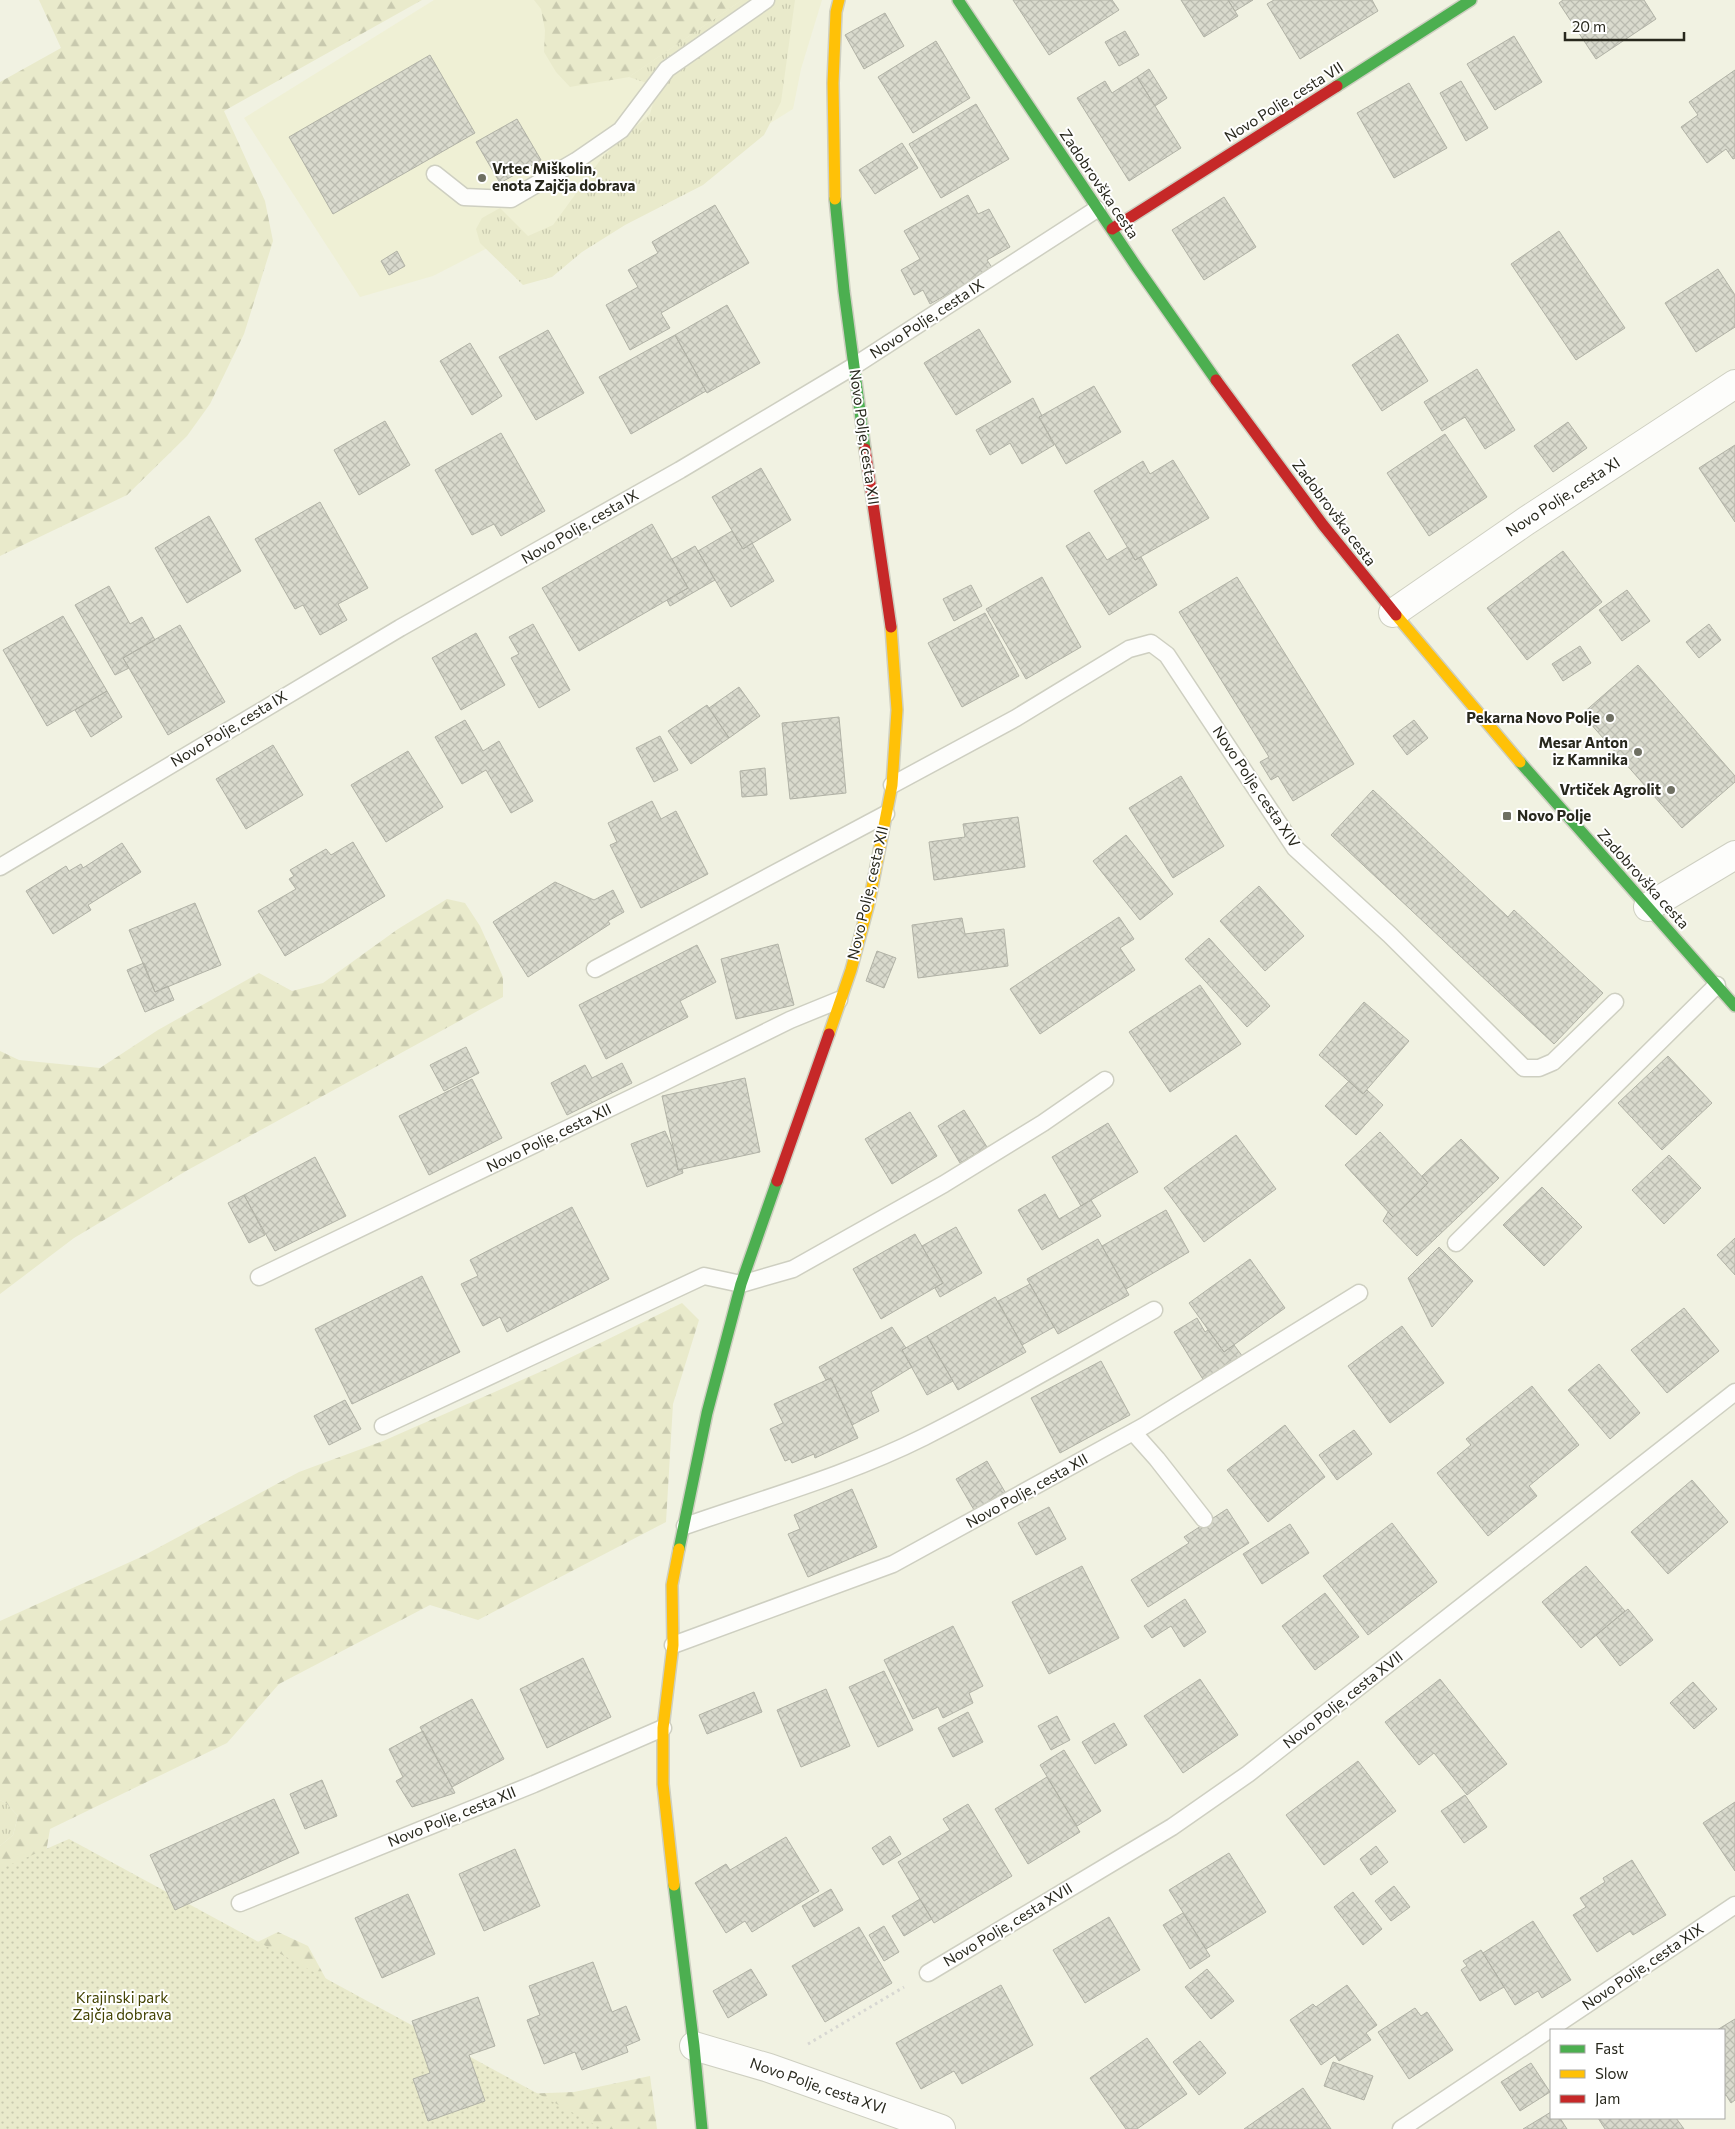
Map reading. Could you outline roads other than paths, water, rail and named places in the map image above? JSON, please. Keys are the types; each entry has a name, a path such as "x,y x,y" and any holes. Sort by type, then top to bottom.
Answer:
{"street":[{"name":"Novo Polje, cesta XII","path":"702,2129 694,2046 666,1825 663,1784 662,1728 673,1645 672,1585 707,1413 741,1284 851,970 869,903 892,786 897,710 890,609 867,465 844,291 835,199 833,83 836,12 839,0"},
{"name":"Zadobrovška cesta","path":"958,0 1112,229 1241,414 1321,522 1393,613 1507,747 1735,1006"},
{"name":"Novo Polje, cesta VII","path":"1112,229 1472,0"},
{"name":"Novo Polje, cesta XI","path":"1393,613 1526,521 1735,384"},
{"path":"1648,907 1735,855"},
{"name":"Novo Polje, cesta XVI","path":"694,2046 769,2068 941,2129"}],"lane":[{"path":"436,174 464,197 511,199 576,161 621,130 667,68 766,0"},
{"name":"Novo Polje, cesta IX","path":"0,867 400,628 680,470 854,366 1098,208"},
{"name":"Novo Polje, cesta XIV","path":"892,786 1016,718 1129,649 1151,643 1168,655 1296,848 1390,935 1524,1068 1539,1068 1553,1062 1615,1002"},
{"name":"Novo Polje, cesta XII","path":"594,969 886,814"},
{"path":"1456,1243 1717,985"},
{"name":"Novo Polje, cesta XII","path":"259,1277 790,1020 839,1000"},
{"path":"383,1426 704,1276 741,1284 792,1269 834,1247 1043,1123 1105,1080"},
{"name":"Novo Polje, cesta XII","path":"673,1645 893,1564 1133,1432 1360,1293"},
{"path":"685,1526 844,1471 923,1438 1010,1392 1154,1310"},
{"name":"Novo Polje, cesta XVII","path":"928,1972 1172,1827 1248,1774 1735,1392"},
{"path":"1133,1432 1204,1519"},
{"name":"Novo Polje, cesta XII","path":"240,1904 534,1784 662,1728"},
{"name":"Novo Polje, cesta XIX","path":"1550,2029 1735,1905"},
{"name":"Novo Polje, cesta XIX","path":"1401,2129 1550,2029"}],"place":[{"name":"Vrtec Miškolin, enota Zajčja dobrava","path":"482,178"},
{"name":"Pekarna Novo Polje","path":"1610,718"},
{"name":"Mesar Anton iz Kamnika","path":"1638,752"},
{"name":"Vrtiček Agrolit","path":"1671,790"},
{"name":"Novo Polje","path":"1507,816"}],"park label":[{"name":"Krajinski park Zajčja dobrava","path":"122,2006"}]}
